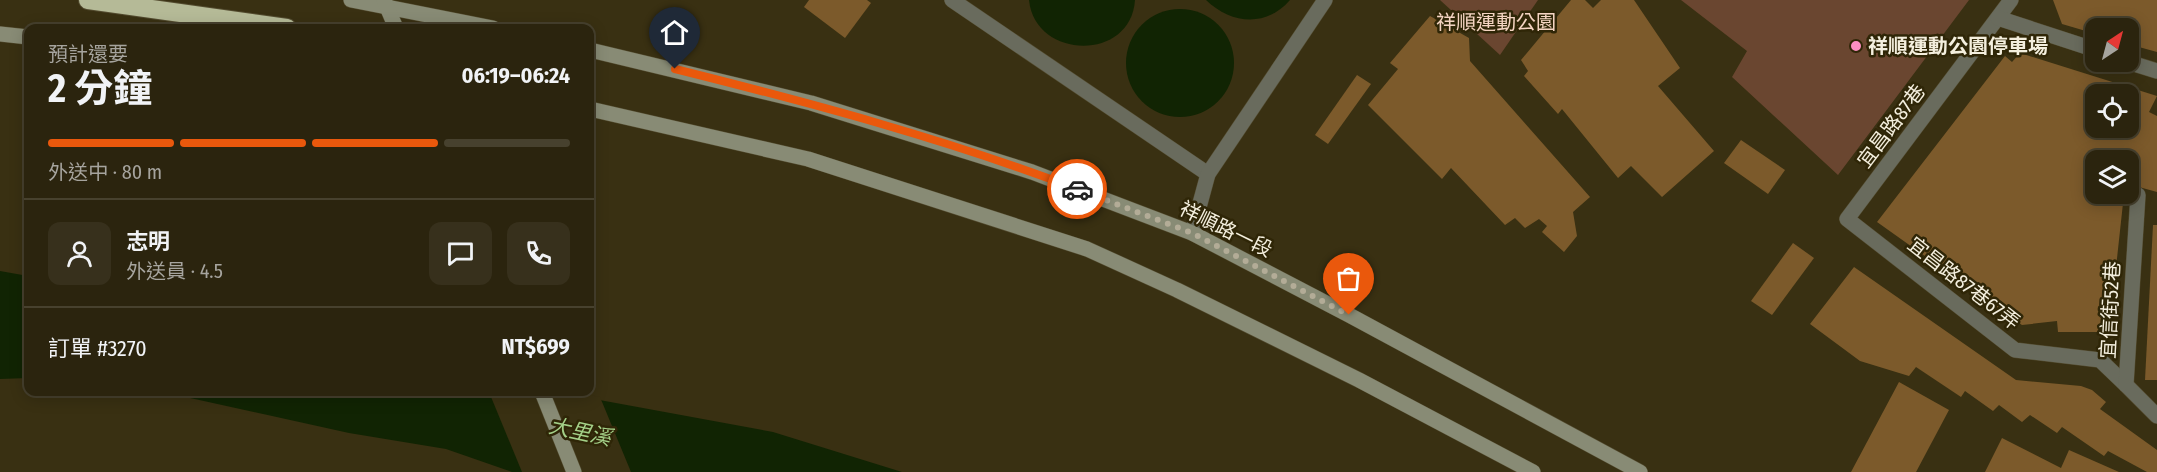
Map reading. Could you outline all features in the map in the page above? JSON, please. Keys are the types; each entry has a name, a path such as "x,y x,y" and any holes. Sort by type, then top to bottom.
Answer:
{"highway":[{"path":"88,0 259,24"}],"street":[{"path":"351,0 386,3 476,24"},
{"path":"386,3 394,24"},
{"path":"0,34 24,37"},
{"name":"祥順路一段","path":"594,51 811,103 1032,172 1192,233 1640,472"},
{"path":"594,110 808,159 1087,249 1177,290 1359,380 1533,472"},
{"path":"544,396 574,472"}],"lane":[{"path":"952,0 970,5 1208,174"},
{"path":"1192,233 1208,174 1325,0"},
{"name":"宜昌路87巷","path":"1847,219 2012,0"},
{"path":"1998,18 2085,46"},
{"path":"2139,65 2157,71"},
{"name":"宜信街52巷","path":"2137,204 2126,384 2157,416"},
{"name":"宜昌路87巷67弄","path":"1847,219 2015,350 2100,360 2126,384"}],"green space":[{"name":"祥順運動公園","path":"1440,0 1538,0 1500,55"},
{"path":"1681,0 1969,0 1838,175 1732,77 1747,51"}],"water":[{"path":"1029,0 1135,0 1130,20 1118,35 1101,43 1083,46 1064,43 1048,34 1035,20"},
{"path":"1206,0 1290,0 1270,15 1248,20 1226,14"},
{"path":"1180,9 1190,10 1210,18 1218,25 1225,33 1233,53 1233,73 1225,93 1218,101 1210,108 1190,116 1180,117 1170,116 1150,108 1142,101 1135,93 1127,73 1126,63 1127,53 1135,33 1142,25 1150,18 1170,10"},
{"path":"0,271 24,275 24,378 0,379"},
{"name":"大里溪","path":"181,396 578,396 773,432 902,472 512,472 446,449 349,433"}],"pier":[{"path":"491,396 600,397 631,472 522,472"}],"building":[{"path":"809,0 867,0 871,3 845,38 804,7"},
{"path":"1571,0 1585,0 1593,8 1601,0 1634,0 1680,68 1658,86 1714,151 1662,197 1631,166 1618,178 1562,109 1558,114 1524,76 1528,71 1521,60"},
{"path":"2053,0 2157,0 2157,52 2139,47 2139,18 2085,18 2085,31 2062,24"},
{"path":"1430,16 1469,38 1470,61 1590,197 1573,212 1577,236 1564,252 1542,232 1547,226 1539,219 1525,228 1515,218 1505,225 1451,168 1442,179 1368,105 1398,69 1390,63"},
{"path":"2020,53 2119,84 2085,84 2085,138 2139,138 2139,90 2157,96 2149,112 2157,116 2157,192 2139,187 2139,150 2085,150 2085,204 2123,204 2109,332 2058,332 2057,321 2022,325 1877,222 2005,56 2012,62"},
{"path":"1357,75 1371,84 1328,144 1315,135"},
{"path":"1741,140 1785,170 1768,194 1724,163"},
{"path":"2153,225 2157,225 2157,380 2145,380"},
{"path":"1793,243 1814,258 1772,315 1751,301"},
{"path":"1854,267 2016,380 2081,386 2092,390 2106,402 2100,409 2157,450 2157,472 2147,472 2108,451 2104,456 2062,427 2057,433 2030,415 2022,422 1999,405 1993,411 1965,391 1961,397 1916,367 1909,376 1860,361 1810,324"},
{"path":"1899,382 1949,410 1916,472 1851,472"},
{"path":"2002,438 2061,468 2069,450 2119,472 1985,472"}],"way so far":[{"path":"1077,189 1192,233 1349,315"}],"place":[{"name":"祥順運動公園停車場","path":"1856,46"}],"route":[{"path":"675,69 811,103 1032,172 1077,189"}]}
